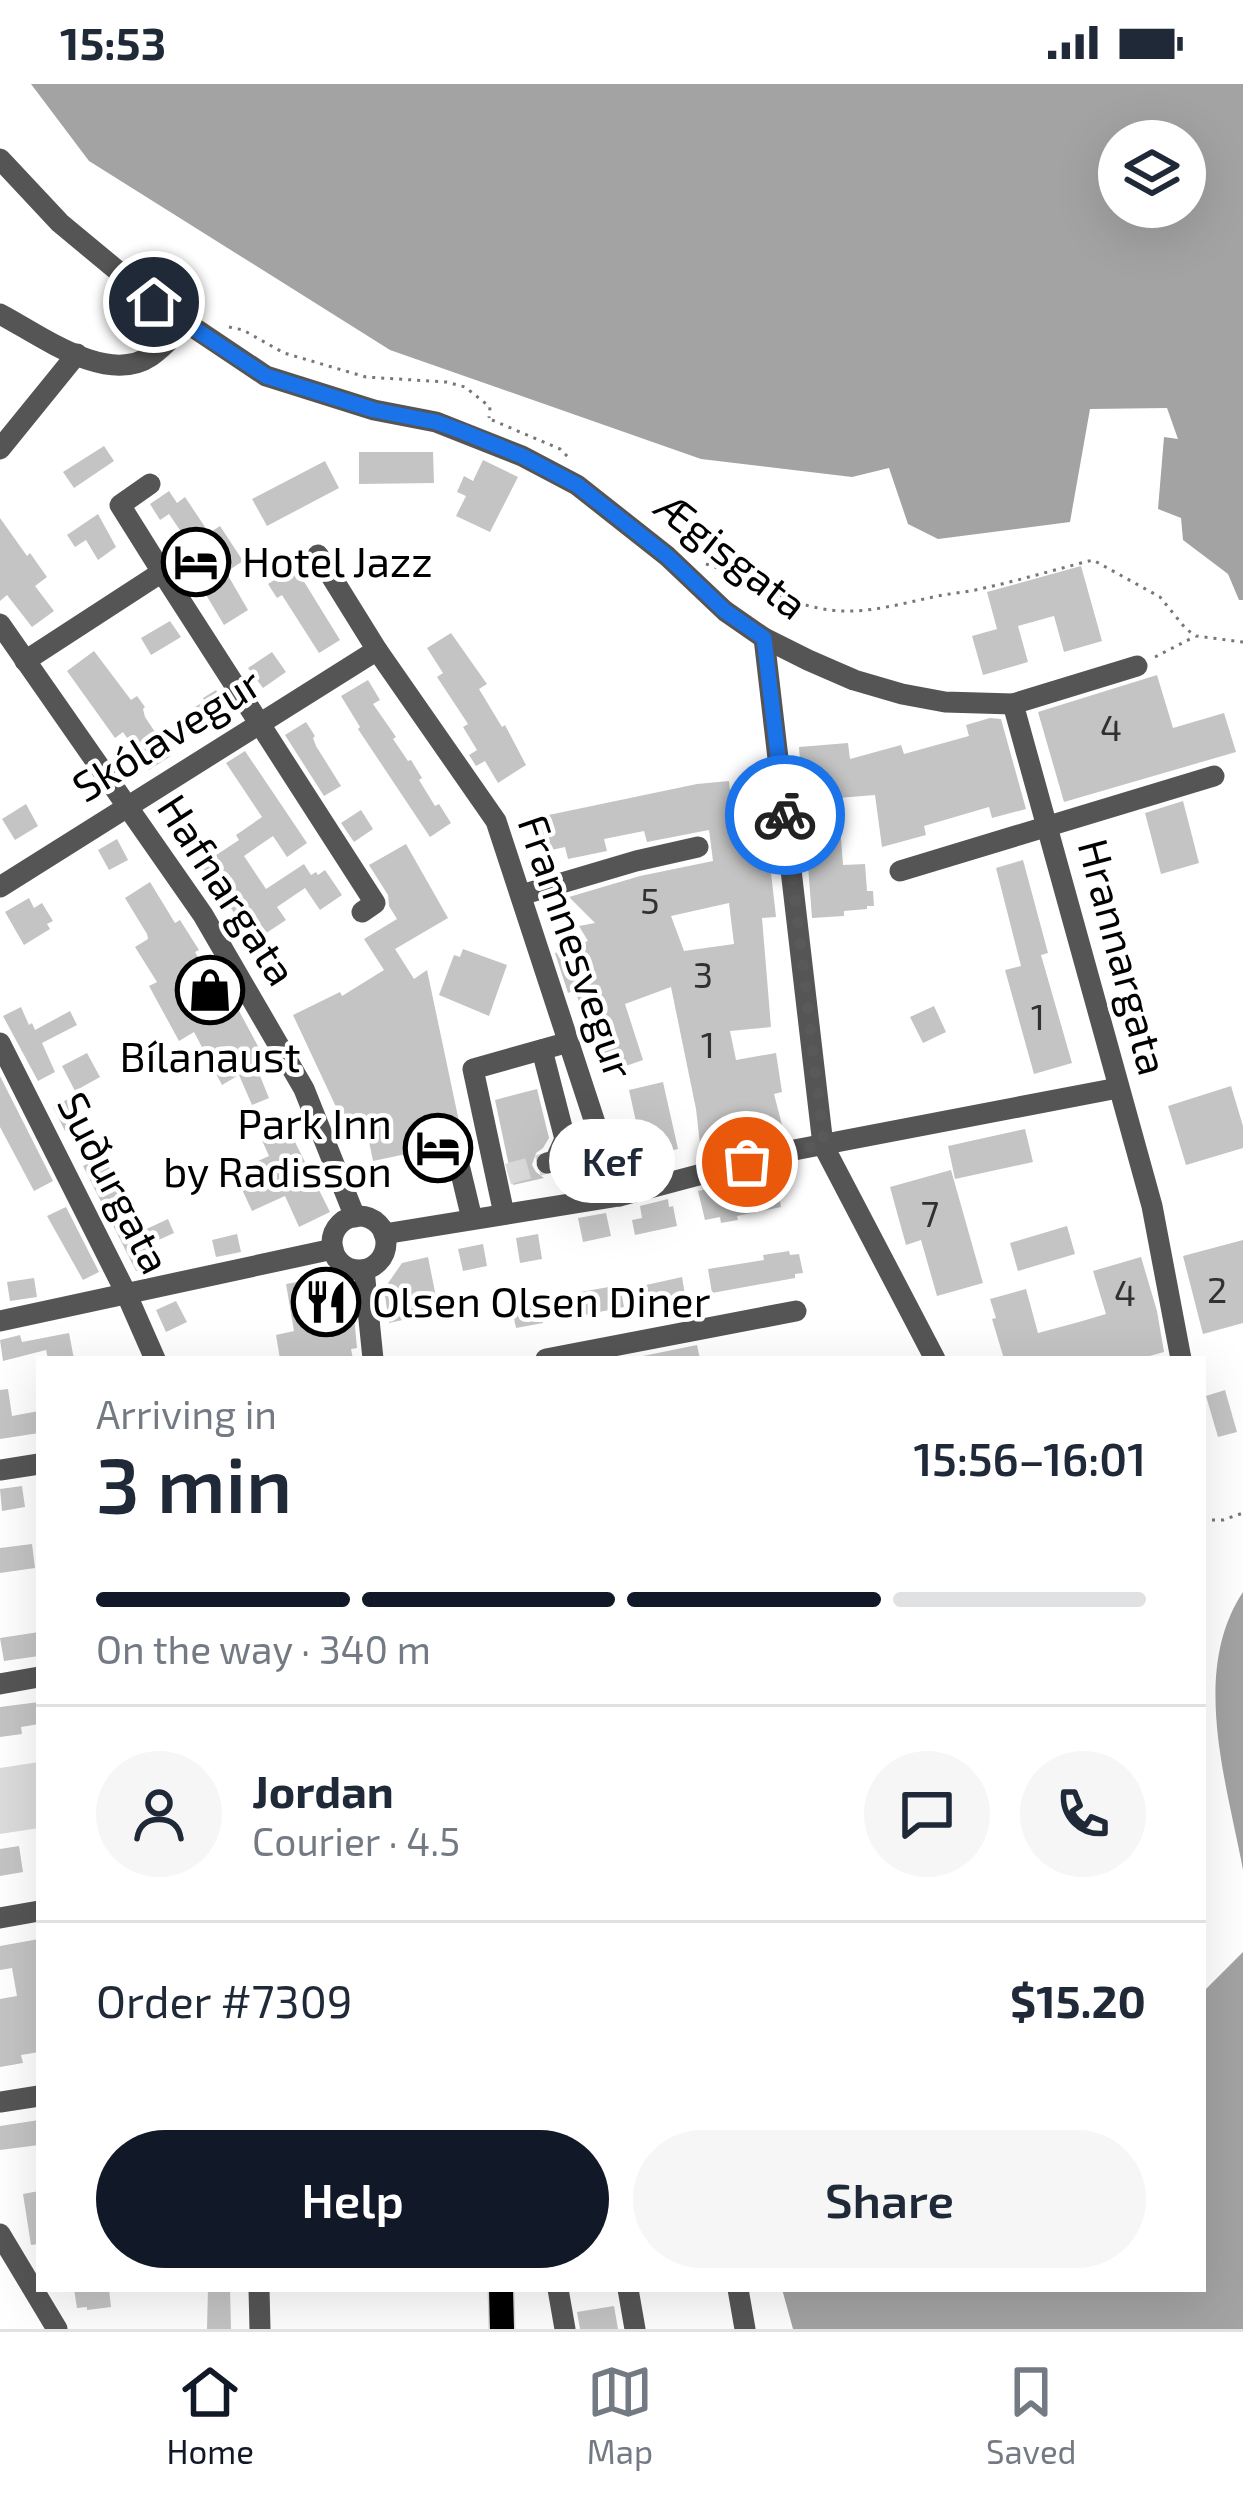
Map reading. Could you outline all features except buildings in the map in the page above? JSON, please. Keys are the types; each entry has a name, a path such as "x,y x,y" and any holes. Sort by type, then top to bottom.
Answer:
{"main road":[{"path":"501,2292 502,2329"}],"street":[{"name":"Ægisgata","path":"0,159 60,223 154,302 266,376 374,410 436,422 486,440 577,485 667,556 725,611 764,638 854,680 946,702 1013,704"},
{"path":"0,314 99,364 123,367 150,356 186,323"},
{"path":"0,449 76,354"},
{"path":"150,484 120,505 260,724 369,908"},
{"name":"Framnesvegur","path":"318,555 377,650 496,821 619,1196"},
{"path":"25,661 163,572"},
{"name":"Hafnargata","path":"0,624 203,915 304,1089 355,1217"},
{"path":"764,638 824,1144 933,1356"},
{"name":"Skólavegur","path":"0,887 377,650"},
{"path":"1013,704 1137,666"},
{"name":"Hrannargata","path":"1013,704 1152,1205 1180,1356"},
{"path":"900,871 1214,776"},
{"path":"521,895 698,848"},
{"path":"504,1214 502,1176 473,1069 569,1042"},
{"name":"Suðurgata","path":"0,1043 154,1356"},
{"path":"542,1050 565,1139 556,1161 547,1163"},
{"path":"384,1234 619,1196 789,1151 1118,1088"},
{"path":"565,1139 598,1132"},
{"path":"454,1144 472,1219"},
{"path":"355,1217 372,1220 384,1234 384,1253 364,1270 345,1266 333,1249 340,1226 355,1217"},
{"path":"0,1321 333,1249"},
{"path":"364,1270 373,1356"},
{"path":"562,1356 796,1311"},
{"path":"0,1470 36,1464"},
{"path":"0,1684 36,1678"},
{"path":"0,1918 36,1912"},
{"path":"0,2102 36,2096"},
{"path":"0,2234 31,2272"},
{"path":"40,2292 57,2329"},
{"path":"259,2292 260,2329"},
{"path":"559,2292 565,2329"},
{"path":"629,2292 635,2329"},
{"path":"739,2292 745,2329"}],"path":[{"path":"225,326 243,330 284,353 366,377 465,387 490,407 486,440"},
{"path":"667,556 724,570 780,597 850,612 980,590 1093,560 1160,598 1196,636 1243,642"},
{"path":"1137,666 1196,636"},
{"path":"1206,1520 1243,1513"}],"shaded area":[{"path":"31,84 1243,84 1243,600 1228,574 1183,540 1181,518 1158,509 1164,437 1178,439 1167,408 1090,409 1070,522 938,539 908,524 889,468 852,477 701,459 390,350 89,161"},
{"path":"1243,1592 1243,1870 1222,1765 1215,1692 1227,1623"},
{"path":"36,1762 36,1828 0,1834 0,1768"},
{"path":"1243,1952 1243,2329 793,2329 783,2292 1206,2292 1206,1989"}],"tunnel":[{"path":"508,1174 547,1163"}],"way so far":[{"path":"747,1162 824,1144 785,815"}],"place":[{"name":"Hotel Jazz","path":"196,562"},
{"name":"Bílanaust","path":"210,990"},
{"name":"Park Inn by Radisson","path":"438,1148"},
{"name":"Kef","path":"747,1162"},
{"name":"Olsen Olsen Diner","path":"326,1302"}],"route":[{"path":"154,302 266,376 374,410 436,422 522,456 577,485 667,556 725,611 764,638 785,815"}]}
